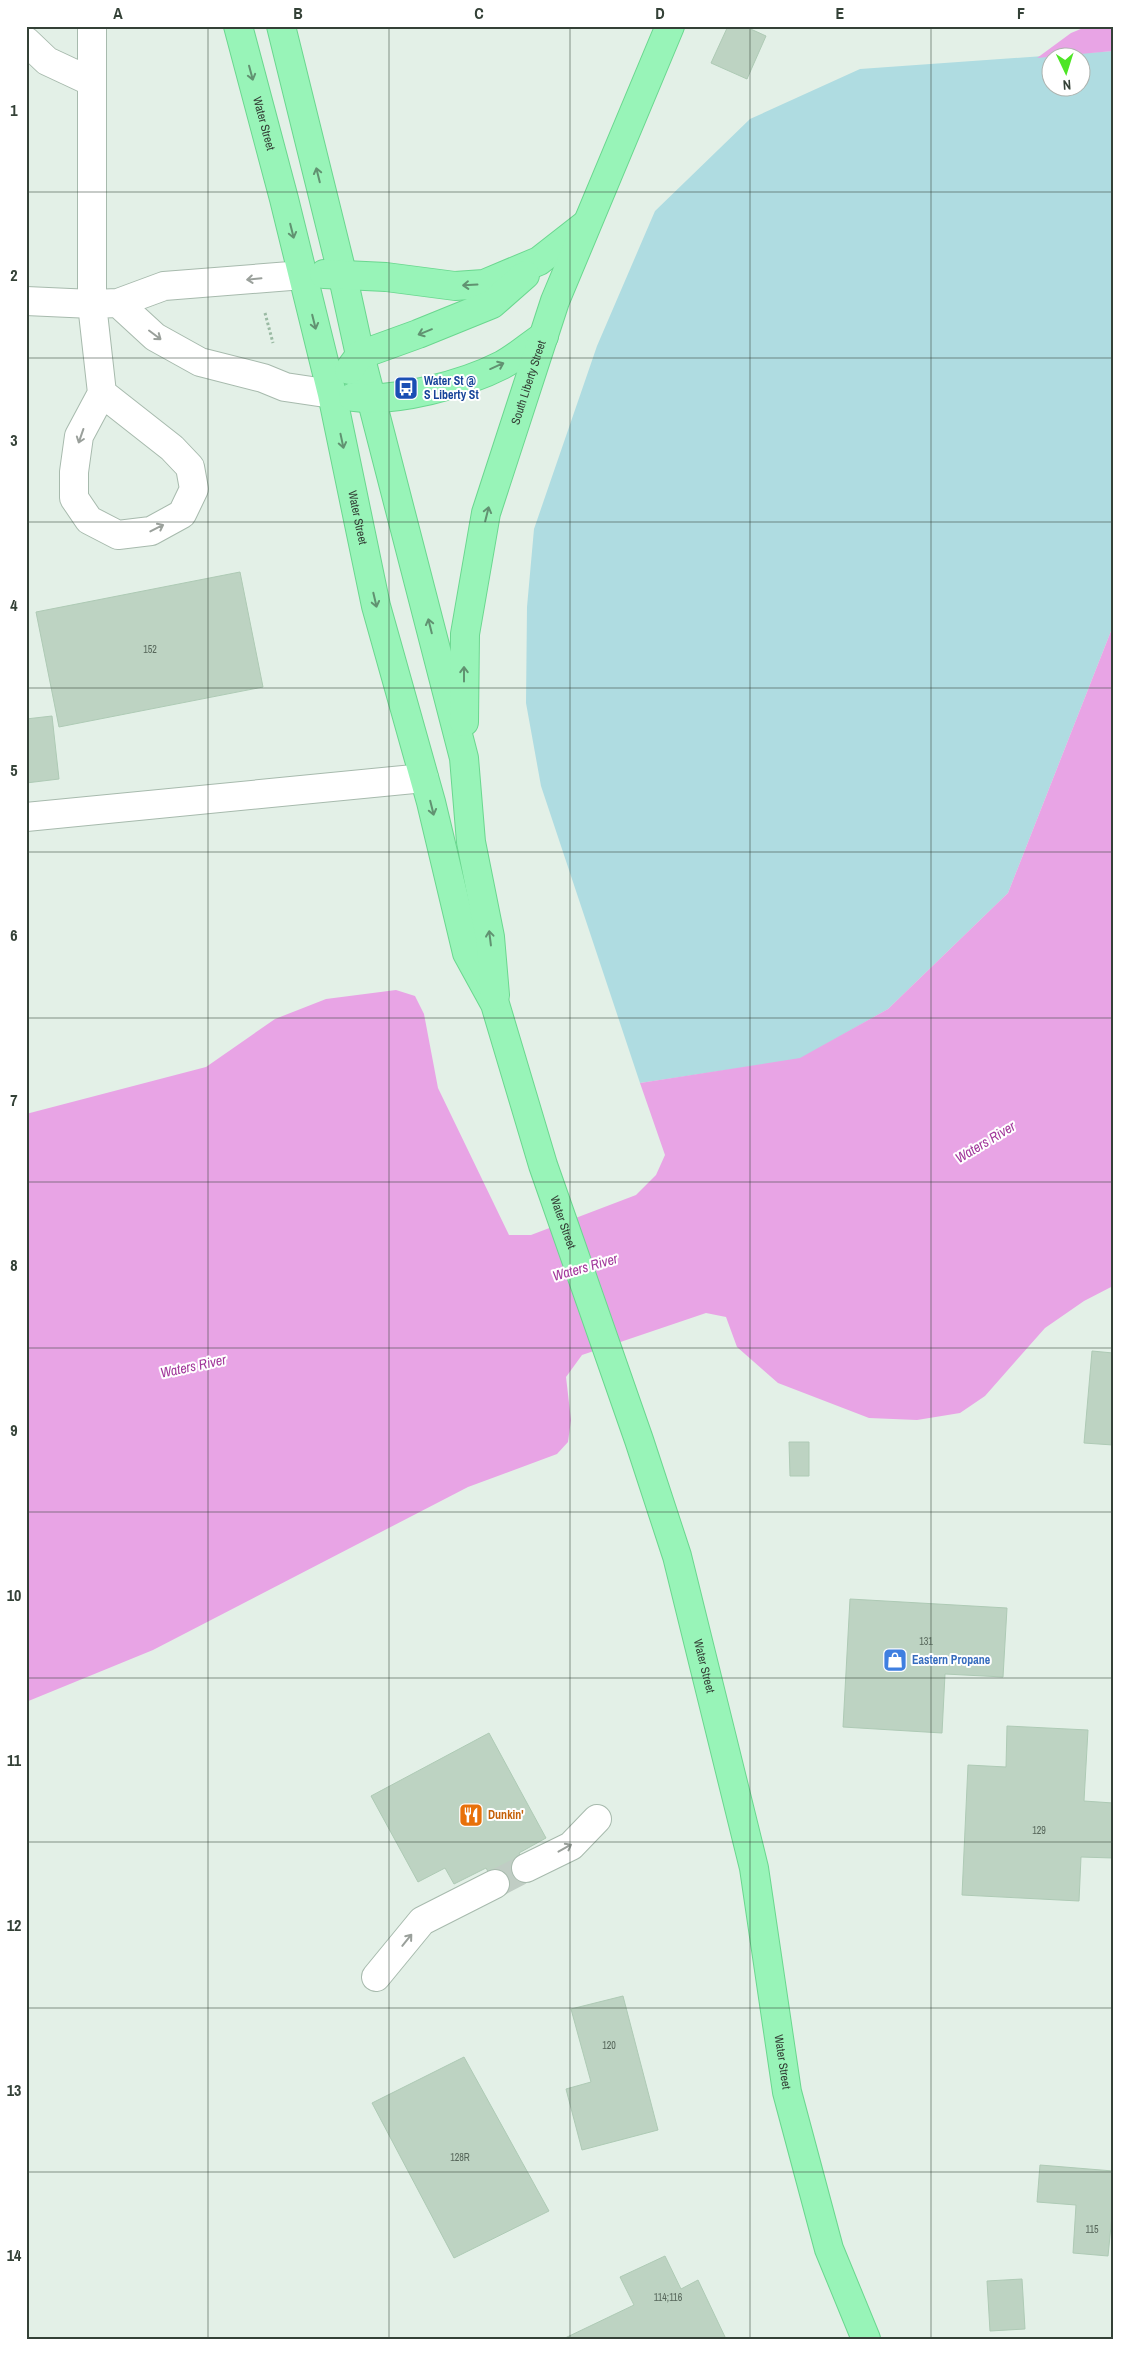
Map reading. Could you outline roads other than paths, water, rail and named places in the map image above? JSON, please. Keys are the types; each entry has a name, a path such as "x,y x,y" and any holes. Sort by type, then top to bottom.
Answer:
{"main road":[{"name":"Water Street","path":"238,26 332,394 376,606 424,778 467,953 495,1004 543,1165 640,1440 677,1556 754,1868 787,2092 829,2249 866,2339"},
{"name":"Water Street","path":"281,26 342,273 360,355 464,758 471,842 490,936 495,1004"},
{"name":"South Liberty Street","path":"464,758 465,634 486,513 555,301 670,26"},
{"path":"544,336 502,365 441,388 372,400 332,394 360,355 492,304 588,222"},
{"path":"302,275 342,273 454,286 484,284 539,262"}],"lane":[{"path":"92,26 92,82 105,304 102,392 79,436 74,472 74,498 89,520 118,535 151,532 182,514 194,490 190,467 172,448 102,392"},
{"path":"26,41 47,61 92,82"},
{"path":"26,301 105,304 164,286 302,275"},
{"path":"105,304 155,337 200,362 263,378 285,387 332,394"},
{"path":"26,817 424,778"},
{"path":"526,1868 571,1846 597,1819"},
{"path":"376,1977 422,1921 494,1884"}],"water":[{"path":"1088,26 1113,26 1113,51 1092,53 1092,48 1051,48 1071,33"},
{"name":"Waters River","path":"1113,626 1113,1286 1084,1301 1045,1328 985,1396 960,1413 917,1420 869,1418 778,1383 737,1347 726,1317 706,1313 582,1355 566,1377 571,1420 568,1442 557,1454 468,1487 153,1650 26,1702 26,1114 206,1067 275,1019 326,999 396,990 415,996 424,1014 438,1088 509,1235 531,1235 636,1195 656,1175 665,1155 640,1083 800,1058 888,1009 1008,893"}],"tunnel":[{"path":"495,1884 526,1868"}],"place":[{"name":"Water St @ S Liberty St","path":"406,388"},
{"name":"Eastern Propane","path":"895,1660"},
{"name":"Dunkin'","path":"471,1815"}]}
